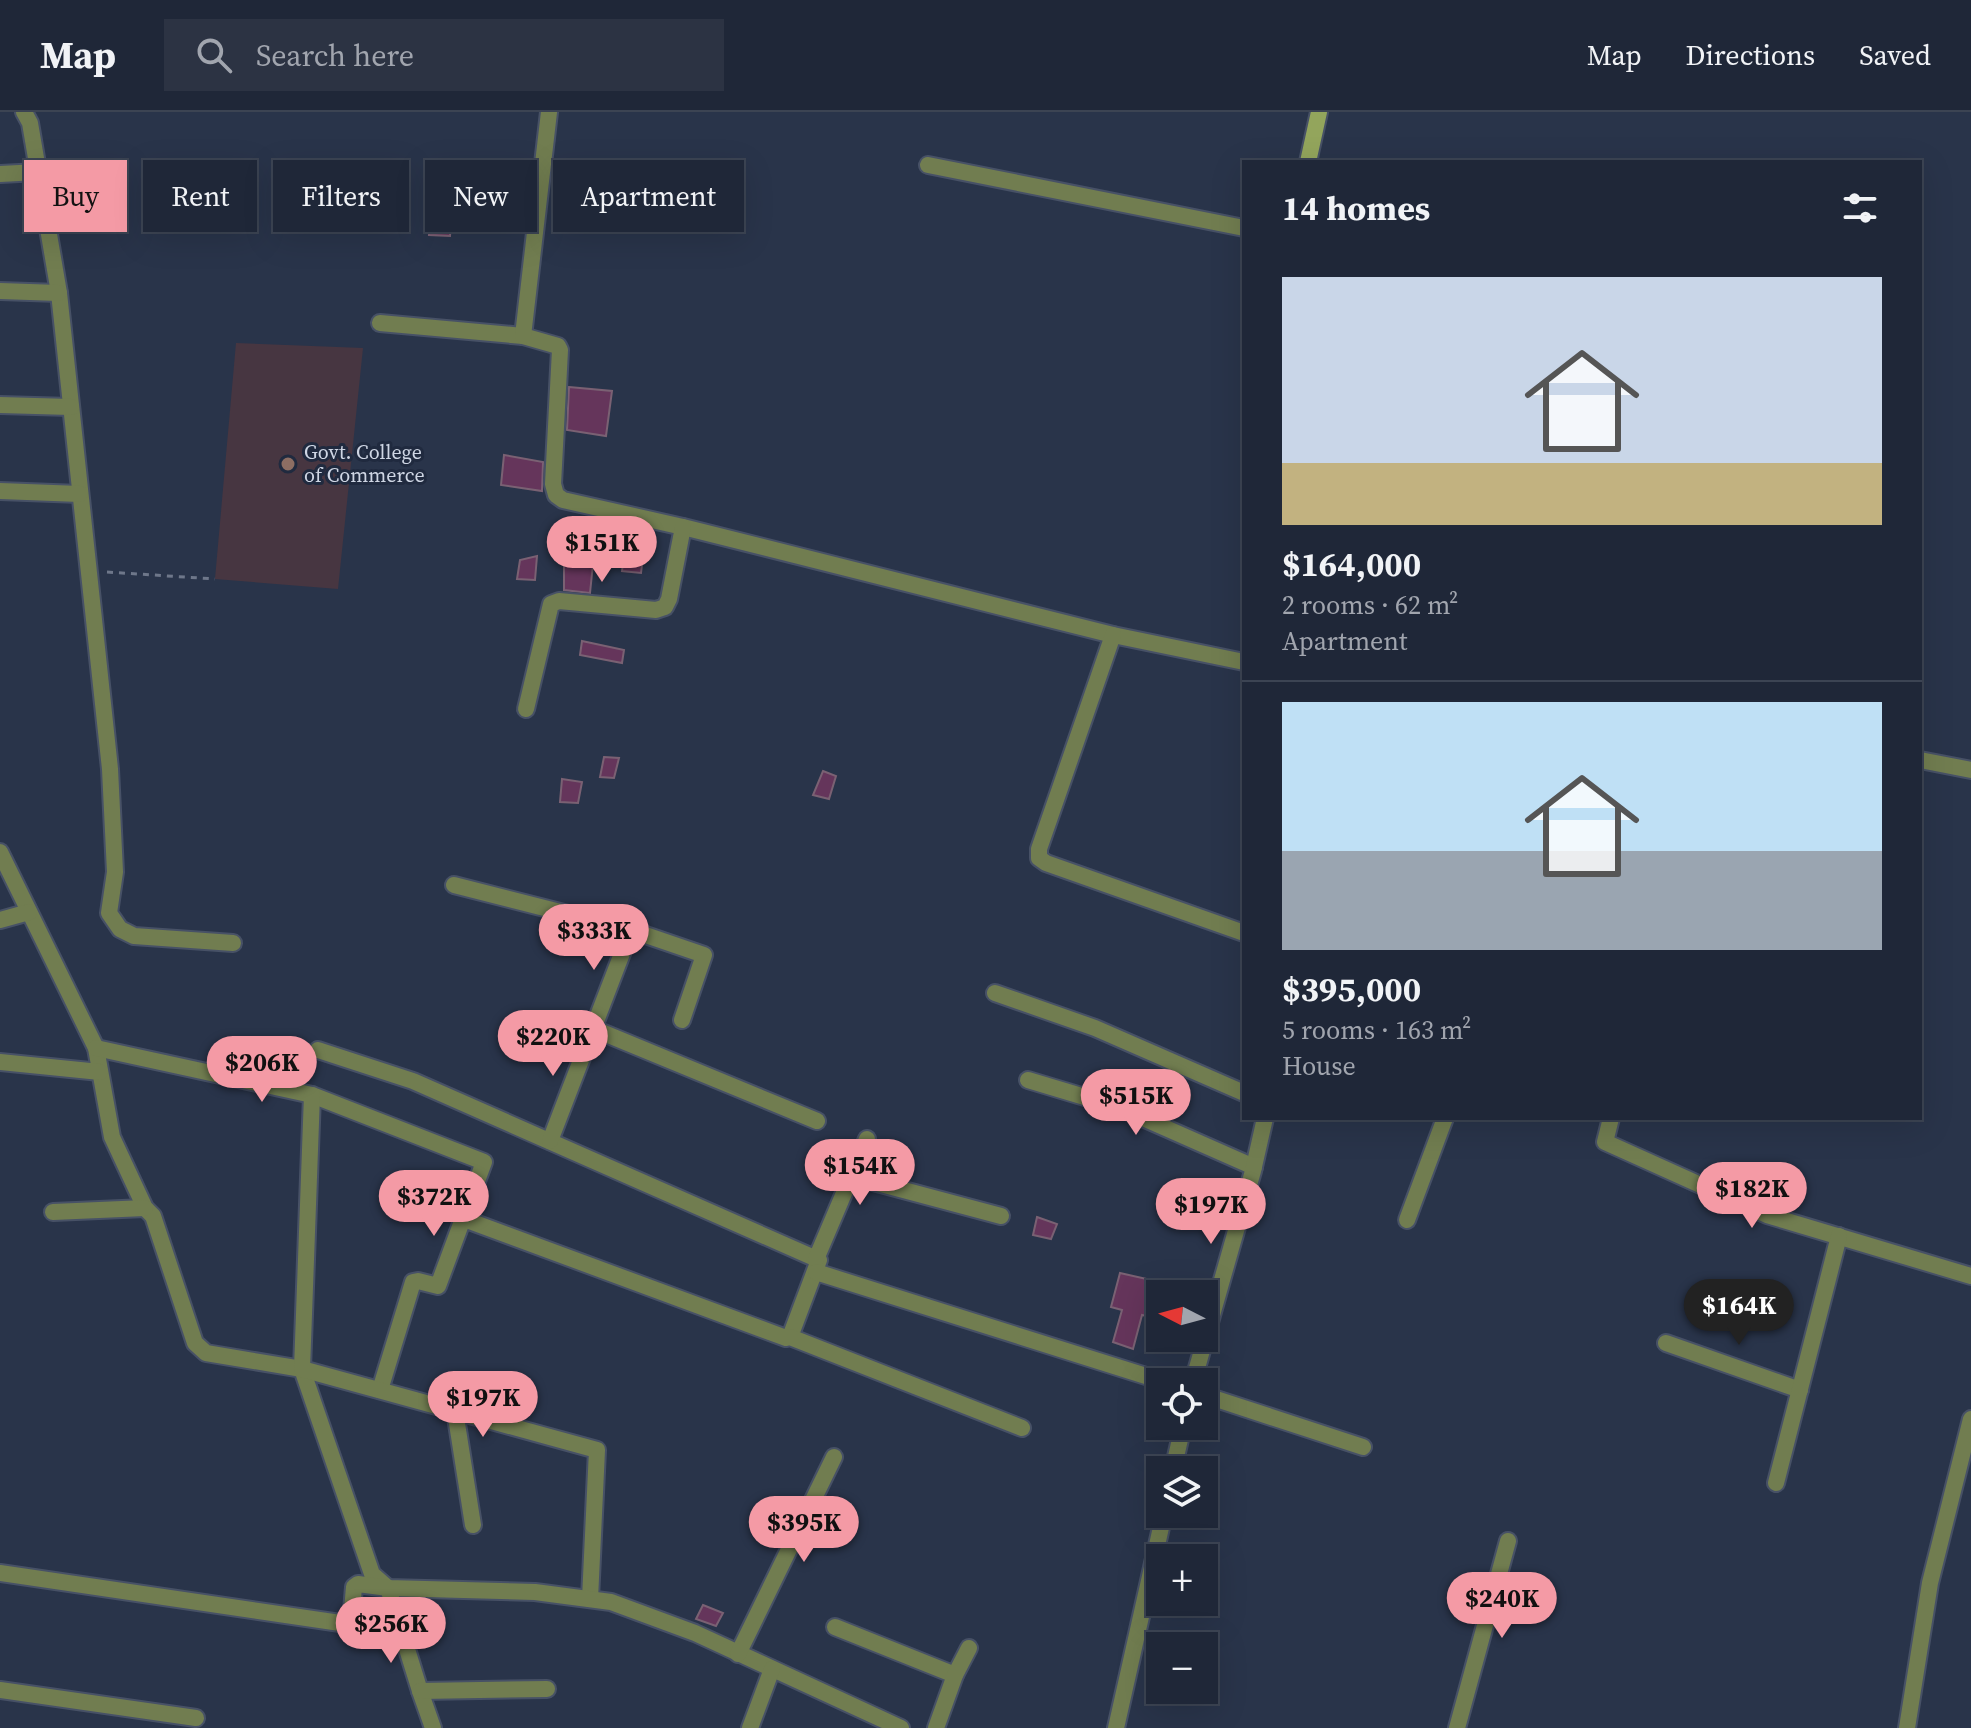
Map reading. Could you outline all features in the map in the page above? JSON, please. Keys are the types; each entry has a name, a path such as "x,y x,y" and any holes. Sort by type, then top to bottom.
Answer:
{"street":[{"path":"24,112 30,123 36,160"},
{"path":"523,336 549,112"},
{"path":"1308,160 1319,112"},
{"path":"928,165 1242,228"},
{"path":"0,174 24,173"},
{"path":"48,232 59,293 110,769 115,872 109,913 120,929 134,936 233,943"},
{"path":"0,291 59,293"},
{"path":"380,323 523,336 554,344 560,350 553,484 556,495 563,500 1113,635 1242,662"},
{"path":"0,405 71,407"},
{"path":"0,491 80,494"},
{"path":"526,709 551,604 559,601 656,610 665,607 683,527"},
{"path":"1113,635 1039,849 1039,858 1242,932"},
{"path":"1922,760 1971,770"},
{"path":"0,852 96,1048 112,1137 145,1208 153,1216 195,1343 206,1353 302,1369 597,1450 590,1599"},
{"path":"454,885 631,930 704,955 682,1020"},
{"path":"0,920 29,912"},
{"path":"550,1141 631,930"},
{"path":"995,993 1095,1028 1242,1092"},
{"path":"594,1029 817,1121"},
{"path":"96,1048 312,1095 484,1162 438,1286 413,1282 380,1390"},
{"path":"318,1050 413,1081 816,1265 1146,1376"},
{"path":"0,1062 100,1072"},
{"path":"1028,1080 1118,1107 1254,1167"},
{"path":"312,1095 302,1369 372,1574 388,1588 433,1728"},
{"path":"1197,1368 1265,1120"},
{"path":"1407,1220 1444,1120"},
{"path":"1610,1120 1605,1142 1767,1215 1971,1276"},
{"path":"790,1337 867,1139"},
{"path":"851,1176 1001,1216"},
{"path":"53,1212 145,1208"},
{"path":"464,1219 758,1328 790,1337 1022,1428"},
{"path":"1776,1483 1839,1236"},
{"path":"1666,1343 1800,1390"},
{"path":"1218,1400 1363,1447"},
{"path":"455,1411 473,1525"},
{"path":"1907,1728 1930,1583 1971,1419"},
{"path":"738,1654 834,1457"},
{"path":"1116,1728 1161,1528"},
{"path":"1457,1728 1508,1541"},
{"path":"0,1573 347,1624 351,1622 356,1585 535,1592 611,1602 695,1633 901,1728"},
{"path":"835,1627 955,1675"},
{"path":"936,1728 955,1675 969,1648"},
{"path":"750,1728 772,1669"},
{"path":"420,1691 547,1689"},
{"path":"0,1690 196,1718"}],"path":[{"path":"88,571 215,579"}],"shaded area":[{"name":"Govt. College of Commerce","path":"236,343 363,348 338,589 215,579"}],"building":[{"path":"429,232 450,232 450,236 429,235"},
{"path":"569,387 612,391 606,436 567,430"},
{"path":"504,455 543,462 542,491 501,485"},
{"path":"626,540 645,541 641,573 622,571"},
{"path":"537,556 535,580 517,579 520,560"},
{"path":"564,563 593,564 590,593 564,590"},
{"path":"582,641 624,650 622,663 580,655"},
{"path":"604,757 619,758 614,778 600,777"},
{"path":"823,771 836,776 829,799 813,795"},
{"path":"562,779 582,782 578,803 560,802"},
{"path":"1037,1217 1057,1224 1051,1239 1033,1235"},
{"path":"1120,1273 1151,1280 1146,1280 1146,1316 1142,1315 1133,1349 1113,1342 1122,1310 1111,1307"},
{"path":"703,1605 723,1613 716,1626 696,1619"}],"place":[{"name":"Govt. College of Commerce","path":"288,464"}]}
